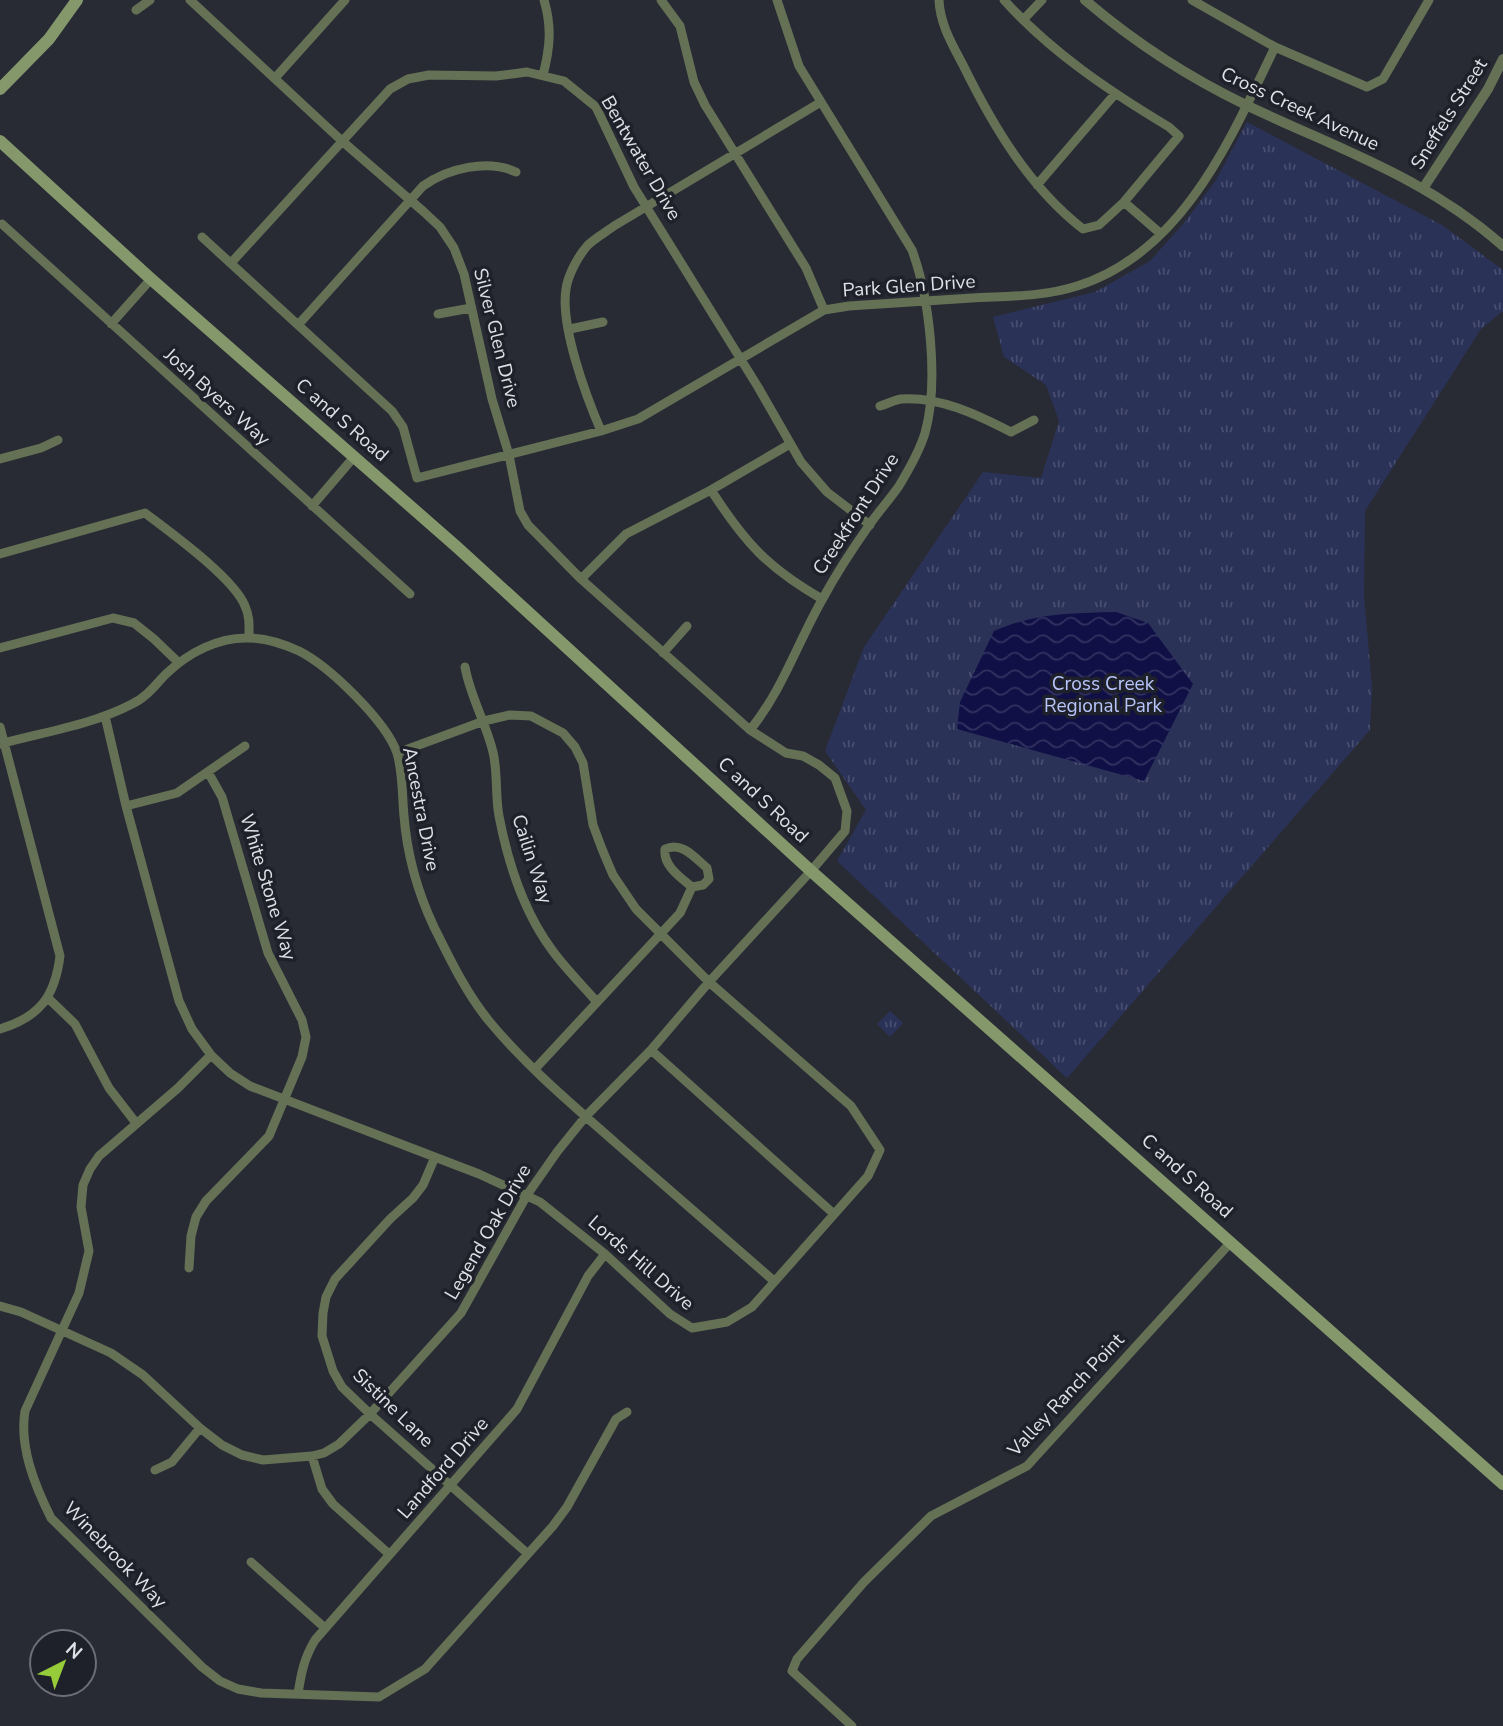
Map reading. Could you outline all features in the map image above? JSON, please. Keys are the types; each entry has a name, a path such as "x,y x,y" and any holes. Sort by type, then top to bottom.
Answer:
{"main road":[{"path":"0,89 48,39 77,0"},
{"name":"C and S Road","path":"0,141 702,769 811,871 1503,1484"}],"street":[{"path":"136,10 150,0"},
{"name":"Silver Glen Drive","path":"190,0 440,228 454,248 464,274 492,399 509,455 520,511 528,525 582,579 750,730 786,753 803,756 819,765 835,778 847,811 845,831 811,871"},
{"path":"275,78 345,0"},
{"path":"543,75 550,51 550,20 544,0"},
{"path":"661,0 680,26 694,82 705,105 806,268 824,310"},
{"name":"Creekfront Drive","path":"750,730 768,708 784,680 822,599 899,485 925,435 931,402 930,331 919,268 912,250 799,66 777,0"},
{"path":"939,0 944,29 984,108 1026,171 1061,212 1083,229 1099,225 1124,202 1179,136 1091,78 1023,20 1004,0"},
{"path":"1023,20 1042,0"},
{"name":"Cross Creek Avenue","path":"1085,0 1145,47 1196,79 1424,187 1503,246"},
{"path":"1192,0 1275,47 1367,87 1383,79 1429,0"},
{"name":"Park Glen Drive","path":"299,325 392,411 403,427 417,478 601,431 638,419 824,310 849,306 1035,295 1076,286 1113,272 1136,257 1160,234 1205,182 1226,149 1275,47"},
{"name":"Sneffels Street","path":"1424,187 1488,89 1503,59"},
{"name":"Bentwater Drive","path":"231,263 390,89 408,79 429,75 496,76 527,72 564,82 596,107 634,187 811,475 827,492 870,525"},
{"path":"1037,185 1115,94"},
{"path":"601,431 584,390 565,309 566,287 575,264 588,246 614,226 821,102"},
{"path":"202,237 299,325 430,181 454,170 506,167 516,172"},
{"path":"1124,202 1160,234"},
{"name":"Josh Byers Way","path":"2,224 410,594"},
{"path":"111,324 152,279"},
{"path":"438,314 471,308"},
{"path":"570,329 603,322"},
{"path":"880,406 900,399 931,402 967,410 1011,432 1034,419"},
{"path":"0,459 41,448 58,440"},
{"path":"582,579 626,534 711,490 790,444"},
{"path":"312,506 355,457"},
{"path":"711,490 734,526 765,560 788,579 822,599"},
{"path":"0,554 145,513 171,531 237,592 250,620 249,638"},
{"path":"0,648 113,618 134,623 179,663"},
{"path":"663,653 687,626"},
{"name":"Ancestra Drive","path":"2,743 105,716 135,703 179,663 197,651 222,641 249,638 285,645 318,664 366,707 381,724 397,753 412,864 432,923 451,961 488,1019 535,1069 586,1116 775,1281"},
{"name":"Cailin Way","path":"464,667 494,756 499,813 518,886 534,922 551,948 597,1002"},
{"path":"397,753 484,721 510,715 531,716 564,733 583,763 593,825 609,866 636,909 709,982"},
{"path":"105,716 126,806 179,1001 192,1029 211,1055 230,1073 250,1086 285,1099"},
{"path":"0,727 2,743 60,956 55,983 48,998 34,1013 14,1025 0,1029"},
{"path":"126,806 177,793 245,746"},
{"name":"White Stone Way","path":"189,1268 191,1236 196,1217 206,1201 269,1136 302,1057 306,1037 302,1020 268,953 222,797 208,772"},
{"path":"673,845 680,846 707,868 709,879 703,885 692,887 668,865 664,855 666,849 673,845"},
{"name":"Legend Oak Drive","path":"0,1306 21,1312 127,1363 222,1445 262,1460 324,1453 339,1444 370,1414 461,1313 527,1195 556,1152 586,1116 651,1050 811,871"},
{"path":"535,1069 680,913 692,887"},
{"name":"Lords Hill Drive","path":"285,1099 527,1195 559,1216 670,1314 692,1328 727,1322 752,1307 868,1176 880,1150 851,1106 709,982"},
{"path":"48,998 75,1024 109,1088 136,1123"},
{"path":"651,1050 834,1214"},
{"name":"Winebrook Way","path":"211,1055 178,1088 99,1156 86,1177 81,1207 89,1251 79,1293 25,1411 22,1430 42,1500 51,1518 183,1649 220,1681 238,1689 261,1693 379,1697 425,1669 567,1507 616,1419 627,1412"},
{"name":"Sistine Lane","path":"435,1157 423,1185 335,1279 323,1313 322,1336 327,1357 342,1387 528,1554"},
{"name":"Valley Ranch Point","path":"852,1726 792,1671 797,1659 864,1582 931,1516 1027,1466 1231,1242"},
{"name":"Landford Drive","path":"298,1694 301,1671 307,1654 325,1628 517,1409 588,1276 604,1254"},
{"path":"155,1470 172,1462 200,1428"},
{"path":"312,1456 322,1489 333,1504 389,1554"},
{"path":"251,1562 325,1628"}],"green space":[{"name":"Cross Creek Regional Park","path":"1247,122 1442,225 1503,270 1503,311 1481,329 1365,511 1364,596 1372,687 1370,730 1067,1078 837,861 866,810 825,751 864,647 983,472 1041,478 1059,421 1046,385 1004,357 993,317 1095,292 1150,261 1184,223 1216,180"},
{"path":"890,1011 903,1023 890,1037 877,1024"}],"water":[{"path":"1116,612 1148,623 1193,684 1144,781 957,729 960,702 994,631 1039,617"}]}
